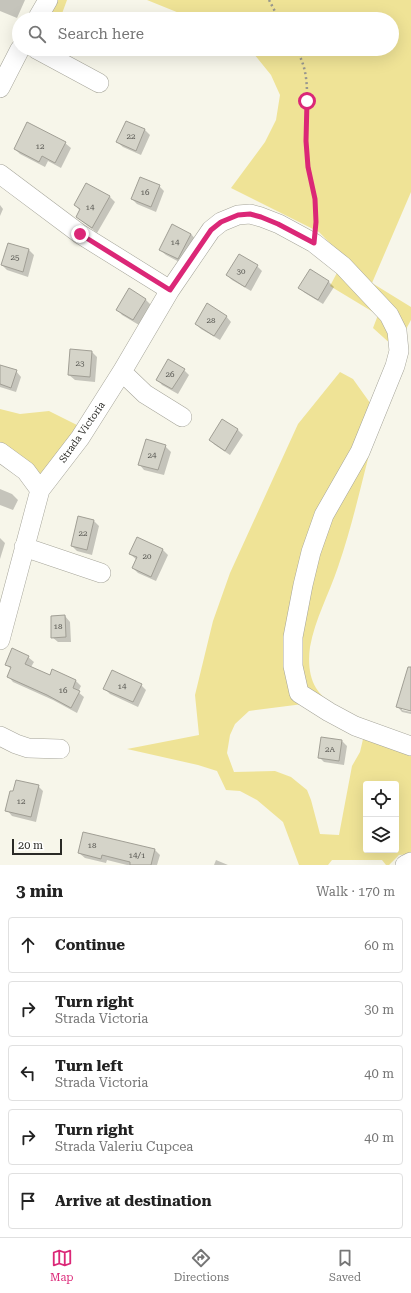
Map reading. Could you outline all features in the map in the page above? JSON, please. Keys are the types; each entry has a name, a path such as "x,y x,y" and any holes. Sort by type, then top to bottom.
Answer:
{"street":[{"path":"41,12 48,0"},
{"path":"0,88 16,56"},
{"path":"49,56 99,82"},
{"path":"0,174 80,234 170,290"},
{"name":"Strada Victoria","path":"0,640 40,490 80,438 122,372 170,290 211,230 221,222 238,215 250,214 278,224 314,243 343,266 389,315 398,331 399,351 395,366 360,452 324,515 311,552 293,636 293,666 299,693 348,723 380,736 411,746"},
{"path":"122,372 145,394 182,417"},
{"path":"0,452 26,471 40,490"},
{"path":"24,546 101,573"},
{"path":"0,736 28,748 60,748"},
{"path":"405,865 411,862"}],"path":[{"path":"269,0 275,12"},
{"path":"300,56 307,79 306,141 308,167 315,199 316,222 314,243"}],"shaded area":[{"path":"57,0 67,0 63,12 50,12"},
{"path":"147,0 411,0 411,192 372,283 411,307 411,320 404,333 363,277 319,232 231,188 265,142 276,120 280,95 271,75 256,56 399,56 399,12 177,12"},
{"path":"339,269 376,306 394,347 373,328 378,315 330,286"},
{"path":"340,372 353,379 373,407 292,612 303,704 249,711 235,724 230,735 227,753 234,772 275,771 291,777 307,790 320,834 339,835 352,766 360,752 364,735 411,751 411,854 399,855 389,865 386,865 382,860 332,860 328,865 299,865 283,822 257,800 240,791 226,790 217,771 198,765 127,749 199,735 195,695 213,621 230,573 298,424"},
{"path":"0,409 20,414 49,411 79,426 43,480 0,445"},
{"path":"374,436 343,551 312,637 309,663 310,673 316,688 330,703 351,715 394,732 391,733 350,718 309,693 299,679 296,654 303,604 327,519"}],"building":[{"path":"126,121 145,129 136,151 116,142"},
{"path":"27,122 66,142 55,163 42,156 39,162 14,149"},
{"path":"140,177 160,185 151,207 131,199"},
{"path":"86,183 110,196 92,228 76,217 80,209 74,205"},
{"path":"172,224 191,234 178,259 159,250"},
{"path":"8,243 29,249 23,272 1,265"},
{"path":"239,254 258,265 245,287 226,275"},
{"path":"310,269 329,281 318,300 298,288"},
{"path":"129,288 146,299 133,320 116,310"},
{"path":"207,303 227,316 214,336 195,324"},
{"path":"70,349 92,351 90,377 68,375"},
{"path":"168,359 185,369 172,389 156,380"},
{"path":"0,365 17,370 11,388 0,384"},
{"path":"222,419 238,429 225,451 209,440"},
{"path":"146,439 166,445 158,470 138,465"},
{"path":"78,516 94,520 87,550 71,546"},
{"path":"137,537 163,549 151,577 132,568 137,557 129,554"},
{"path":"65,615 66,637 51,638 51,616"},
{"path":"12,648 29,656 25,664 50,675 52,669 76,680 73,688 80,691 71,708 47,695 7,677 11,667 5,665"},
{"path":"408,667 411,667 411,711 396,707"},
{"path":"112,670 142,684 133,702 103,689"},
{"path":"321,737 342,740 339,761 318,758"},
{"path":"16,780 39,785 31,817 5,811 10,791 13,791"},
{"path":"83,832 155,849 151,865 130,865 130,862 102,855 101,859 78,853"}],"route":[{"path":"80,234 170,290 211,230 221,222 238,215 250,214 261,217 278,224 314,243 316,222 315,199 308,167 306,141 307,101"}]}
